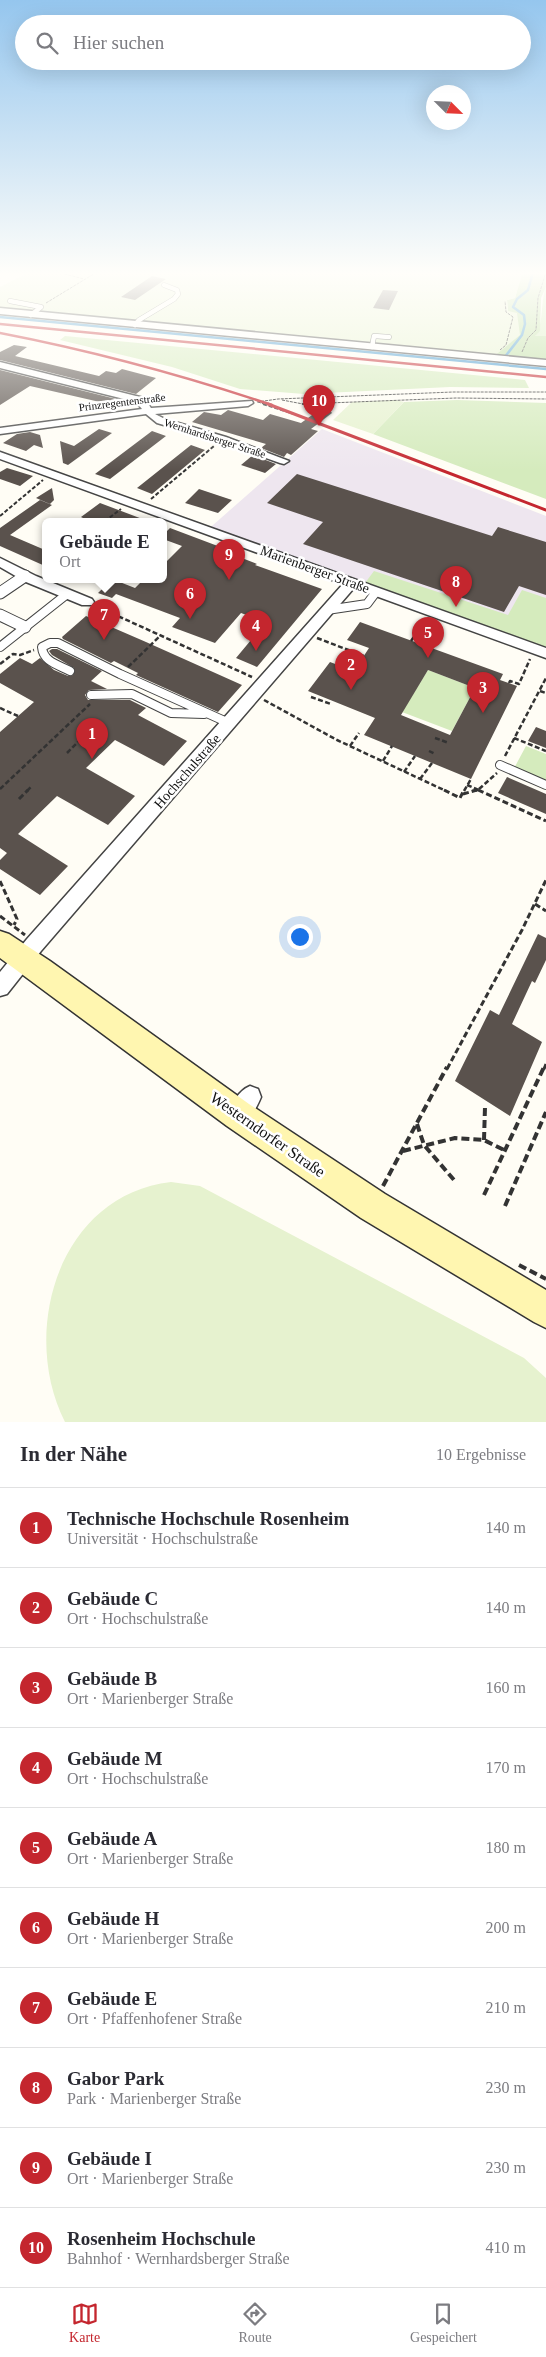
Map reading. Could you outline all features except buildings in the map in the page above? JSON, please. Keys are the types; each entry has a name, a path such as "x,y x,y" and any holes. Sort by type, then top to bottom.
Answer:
{"main road":[{"name":"Westerndorfer Straße","path":"12,942 244,1106 373,1206 546,1310"}],"street":[{"path":"279,338 546,363"},
{"name":"Wernhardsberger Straße","path":"0,365 140,400 152,416 161,421 222,439 284,461"},
{"name":"Prinzregentenstraße","path":"0,431 149,411 248,403"},
{"name":"Marienberger Straße","path":"0,455 541,651"},
{"path":"0,562 25,576 87,602"},
{"path":"0,593 25,576"},
{"name":"Hochschulstraße","path":"0,987 12,942 229,723 351,583"},
{"path":"0,615 25,627"}],"lane":[{"path":"372,338 372,347"},
{"path":"327,610 367,604 376,592"},
{"path":"0,647 68,594"},
{"path":"70,671 44,657 42,647 50,643 58,643 120,674 229,723"},
{"path":"92,698 132,694 171,714 178,712 210,714"},
{"path":"500,765 546,785"}],"path":[{"path":"499,350 506,345 508,338"},
{"path":"519,360 528,338"},
{"path":"294,414 257,402 277,398 453,392 546,392"},
{"path":"277,398 303,404 456,398 546,399"},
{"path":"143,506 222,439"},
{"path":"0,516 50,473"},
{"path":"109,518 130,502"},
{"path":"87,602 161,635 259,689 350,746 460,798 471,779"},
{"path":"412,641 432,611"},
{"path":"307,633 364,656"},
{"path":"120,674 161,635"},
{"path":"0,664 13,654 20,655 42,647"},
{"path":"509,683 510,681 519,684 541,651"},
{"path":"546,678 514,738 546,751"},
{"path":"489,693 493,684"},
{"path":"540,691 546,693"},
{"path":"311,697 331,704"},
{"path":"0,789 92,698"},
{"path":"0,708 18,716"},
{"path":"350,746 359,733"},
{"path":"445,740 434,737 449,743"},
{"path":"67,753 78,742"},
{"path":"383,762 392,746"},
{"path":"428,751 434,754"},
{"path":"404,772 415,756"},
{"path":"420,779 432,763"},
{"path":"467,784 546,821"},
{"path":"19,799 32,786"},
{"path":"463,794 478,790"},
{"path":"382,1187 535,904 546,880"},
{"path":"0,881 17,919 12,942"},
{"path":"535,904 546,911"},
{"path":"484,1195 546,1064"},
{"path":"484,1107 484,1140"},
{"path":"505,1206 546,1112"},
{"path":"417,1124 424,1144 454,1180"},
{"path":"402,1150 455,1138 484,1140 504,1150"},
{"path":"374,1182 390,1192"},
{"path":"516,1264 546,1279"}],"shaded area":[{"path":"322,429 546,516 546,653 204,533"}],"green space":[{"path":"62,338 90,338 525,380 529,388 450,387 304,394 240,389 172,367 60,340"},
{"path":"286,338 516,338 492,358"},
{"path":"499,338 546,338 546,363 492,358"},
{"path":"396,400 404,402 373,434 333,420 352,402"},
{"path":"457,400 546,403 546,499 373,434 404,402"},
{"path":"374,571 508,615 522,590 546,598 546,649 365,583"},
{"path":"428,670 475,688 452,731 402,712"},
{"path":"526,746 546,754 546,790 511,774"},
{"path":"171,1182 200,1186 524,1358 546,1378 546,1422 65,1422 52,1386 46,1348 49,1310 59,1273 76,1240 101,1212 132,1192"}],"waterway":[{"path":"224,338 546,369"},
{"path":"504,358 519,338"}],"railway":[{"path":"25,338 137,364 272,405"},
{"path":"148,338 546,377"},
{"path":"268,404 546,510"}],"place":[{"name":"Rosenheim Hochschule","path":"319,426"},
{"name":"Gebäude I","path":"229,580"},
{"name":"Gabor Park","path":"456,607"},
{"name":"Gebäude H","path":"190,619"},
{"name":"Gebäude E","path":"104,640"},
{"name":"Gebäude M","path":"256,651"},
{"name":"Gebäude A","path":"428,658"},
{"name":"Gebäude C","path":"351,690"},
{"name":"Gebäude B","path":"483,713"},
{"name":"Technische Hochschule Rosenheim","path":"92,759"}]}
